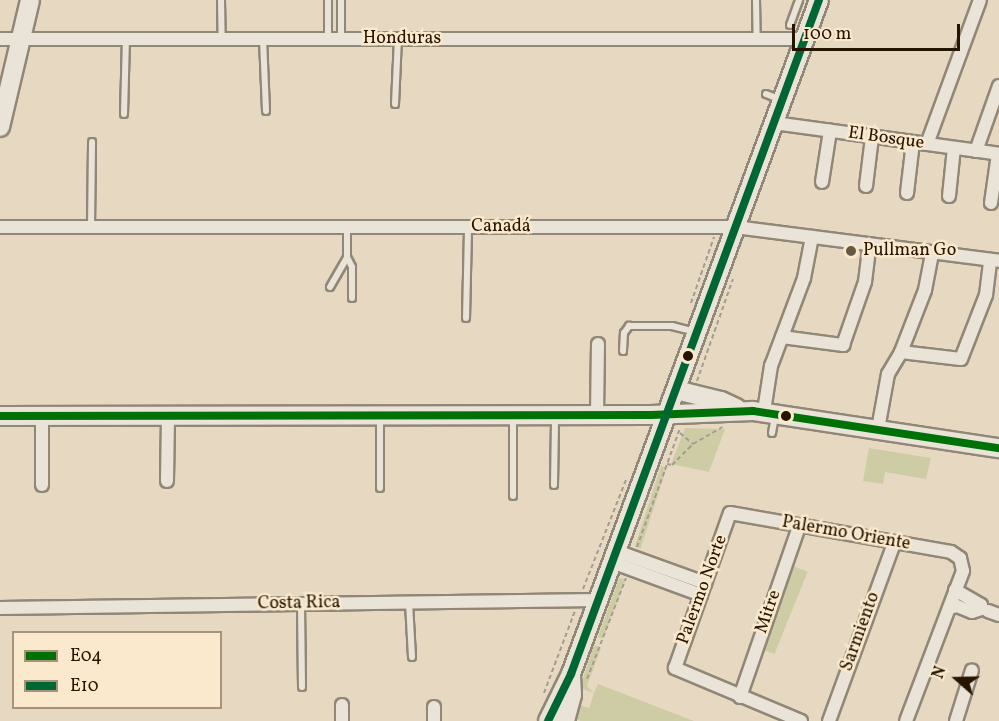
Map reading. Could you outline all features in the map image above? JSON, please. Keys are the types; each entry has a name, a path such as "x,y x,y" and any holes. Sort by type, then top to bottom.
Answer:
{"main road":[{"path":"0,127 30,0"},
{"path":"548,721 571,674 666,415 684,392 697,332 774,123 774,97 805,39 810,7"},
{"path":"684,392 721,401 734,411"},
{"path":"0,416 666,415 734,411 769,412 878,429 998,443"},
{"path":"565,721 572,694 571,674"}],"street":[{"path":"927,144 980,0"},
{"name":"Honduras","path":"0,39 805,39"},
{"path":"976,151 999,87"},
{"name":"El Bosque","path":"774,123 998,154"},
{"path":"822,182 830,131"},
{"path":"866,186 872,136"},
{"path":"907,193 913,142"},
{"path":"949,196 954,148"},
{"path":"991,203 998,154"},
{"name":"Canadá","path":"0,227 735,227 995,261"},
{"path":"769,412 771,366 804,278 812,237"},
{"path":"782,337 843,345 865,282 870,244"},
{"path":"878,429 888,374 901,352 926,290 932,253"},
{"path":"901,352 961,359 986,295 995,261"},
{"path":"597,415 598,344"},
{"path":"42,416 42,485"},
{"path":"167,481 168,416"},
{"name":"Palermo Oriente","path":"730,513 951,552 960,558 963,571 956,590"},
{"name":"Palermo Norte","path":"730,513 675,668 740,697"},
{"name":"Mitre","path":"740,697 799,526"},
{"name":"Sarmiento","path":"829,721 894,543"},
{"path":"614,557 705,583"},
{"path":"614,557 701,596"},
{"path":"906,721 949,608 956,590 981,605 981,609 972,612 957,606 949,608"},
{"name":"Costa Rica","path":"0,608 598,600"},
{"path":"957,721 972,670"},
{"path":"740,697 801,721"},
{"path":"342,705 342,721"},
{"path":"434,707 435,721"}],"lane":[{"path":"221,0 222,39"},
{"path":"328,0 334,39"},
{"path":"334,39 341,0"},
{"path":"756,0 757,39"},
{"path":"790,25 810,7 799,0"},
{"path":"124,114 126,39"},
{"path":"263,39 266,111"},
{"path":"395,104 398,39"},
{"path":"91,227 92,142"},
{"path":"347,227 347,256 352,267 352,298"},
{"path":"466,318 468,227"},
{"path":"330,287 347,256"},
{"path":"623,351 624,333 629,326 672,326 697,332"},
{"path":"769,412 772,433"},
{"path":"380,415 380,488"},
{"path":"513,415 513,496"},
{"path":"554,484 555,415"},
{"path":"409,603 411,657"},
{"path":"301,604 302,687"}],"path":[{"path":"684,392 735,273"},
{"path":"667,464 672,465 693,444 722,427 734,411"},
{"path":"685,413 678,432 693,444"},
{"path":"542,700 626,480"}],"shaded area":[{"path":"685,428 725,429 709,472 671,464"},
{"path":"869,448 931,458 926,479 885,472 883,484 863,481"},
{"path":"661,466 667,468 640,549 635,547"},
{"path":"791,565 808,572 774,654 758,648"},
{"path":"619,578 626,579 603,639 598,637"},
{"path":"594,645 601,648 587,686 594,693 583,689 581,684"},
{"path":"598,684 694,721 581,721 573,718 579,705 589,708"}],"transit line":[{"name":"E10","path":"548,721 571,674 819,0"},
{"name":"E04","path":"0,416 651,415 753,411 999,448"}],"place":[{"name":"Pullman Go","path":"851,251"}]}
